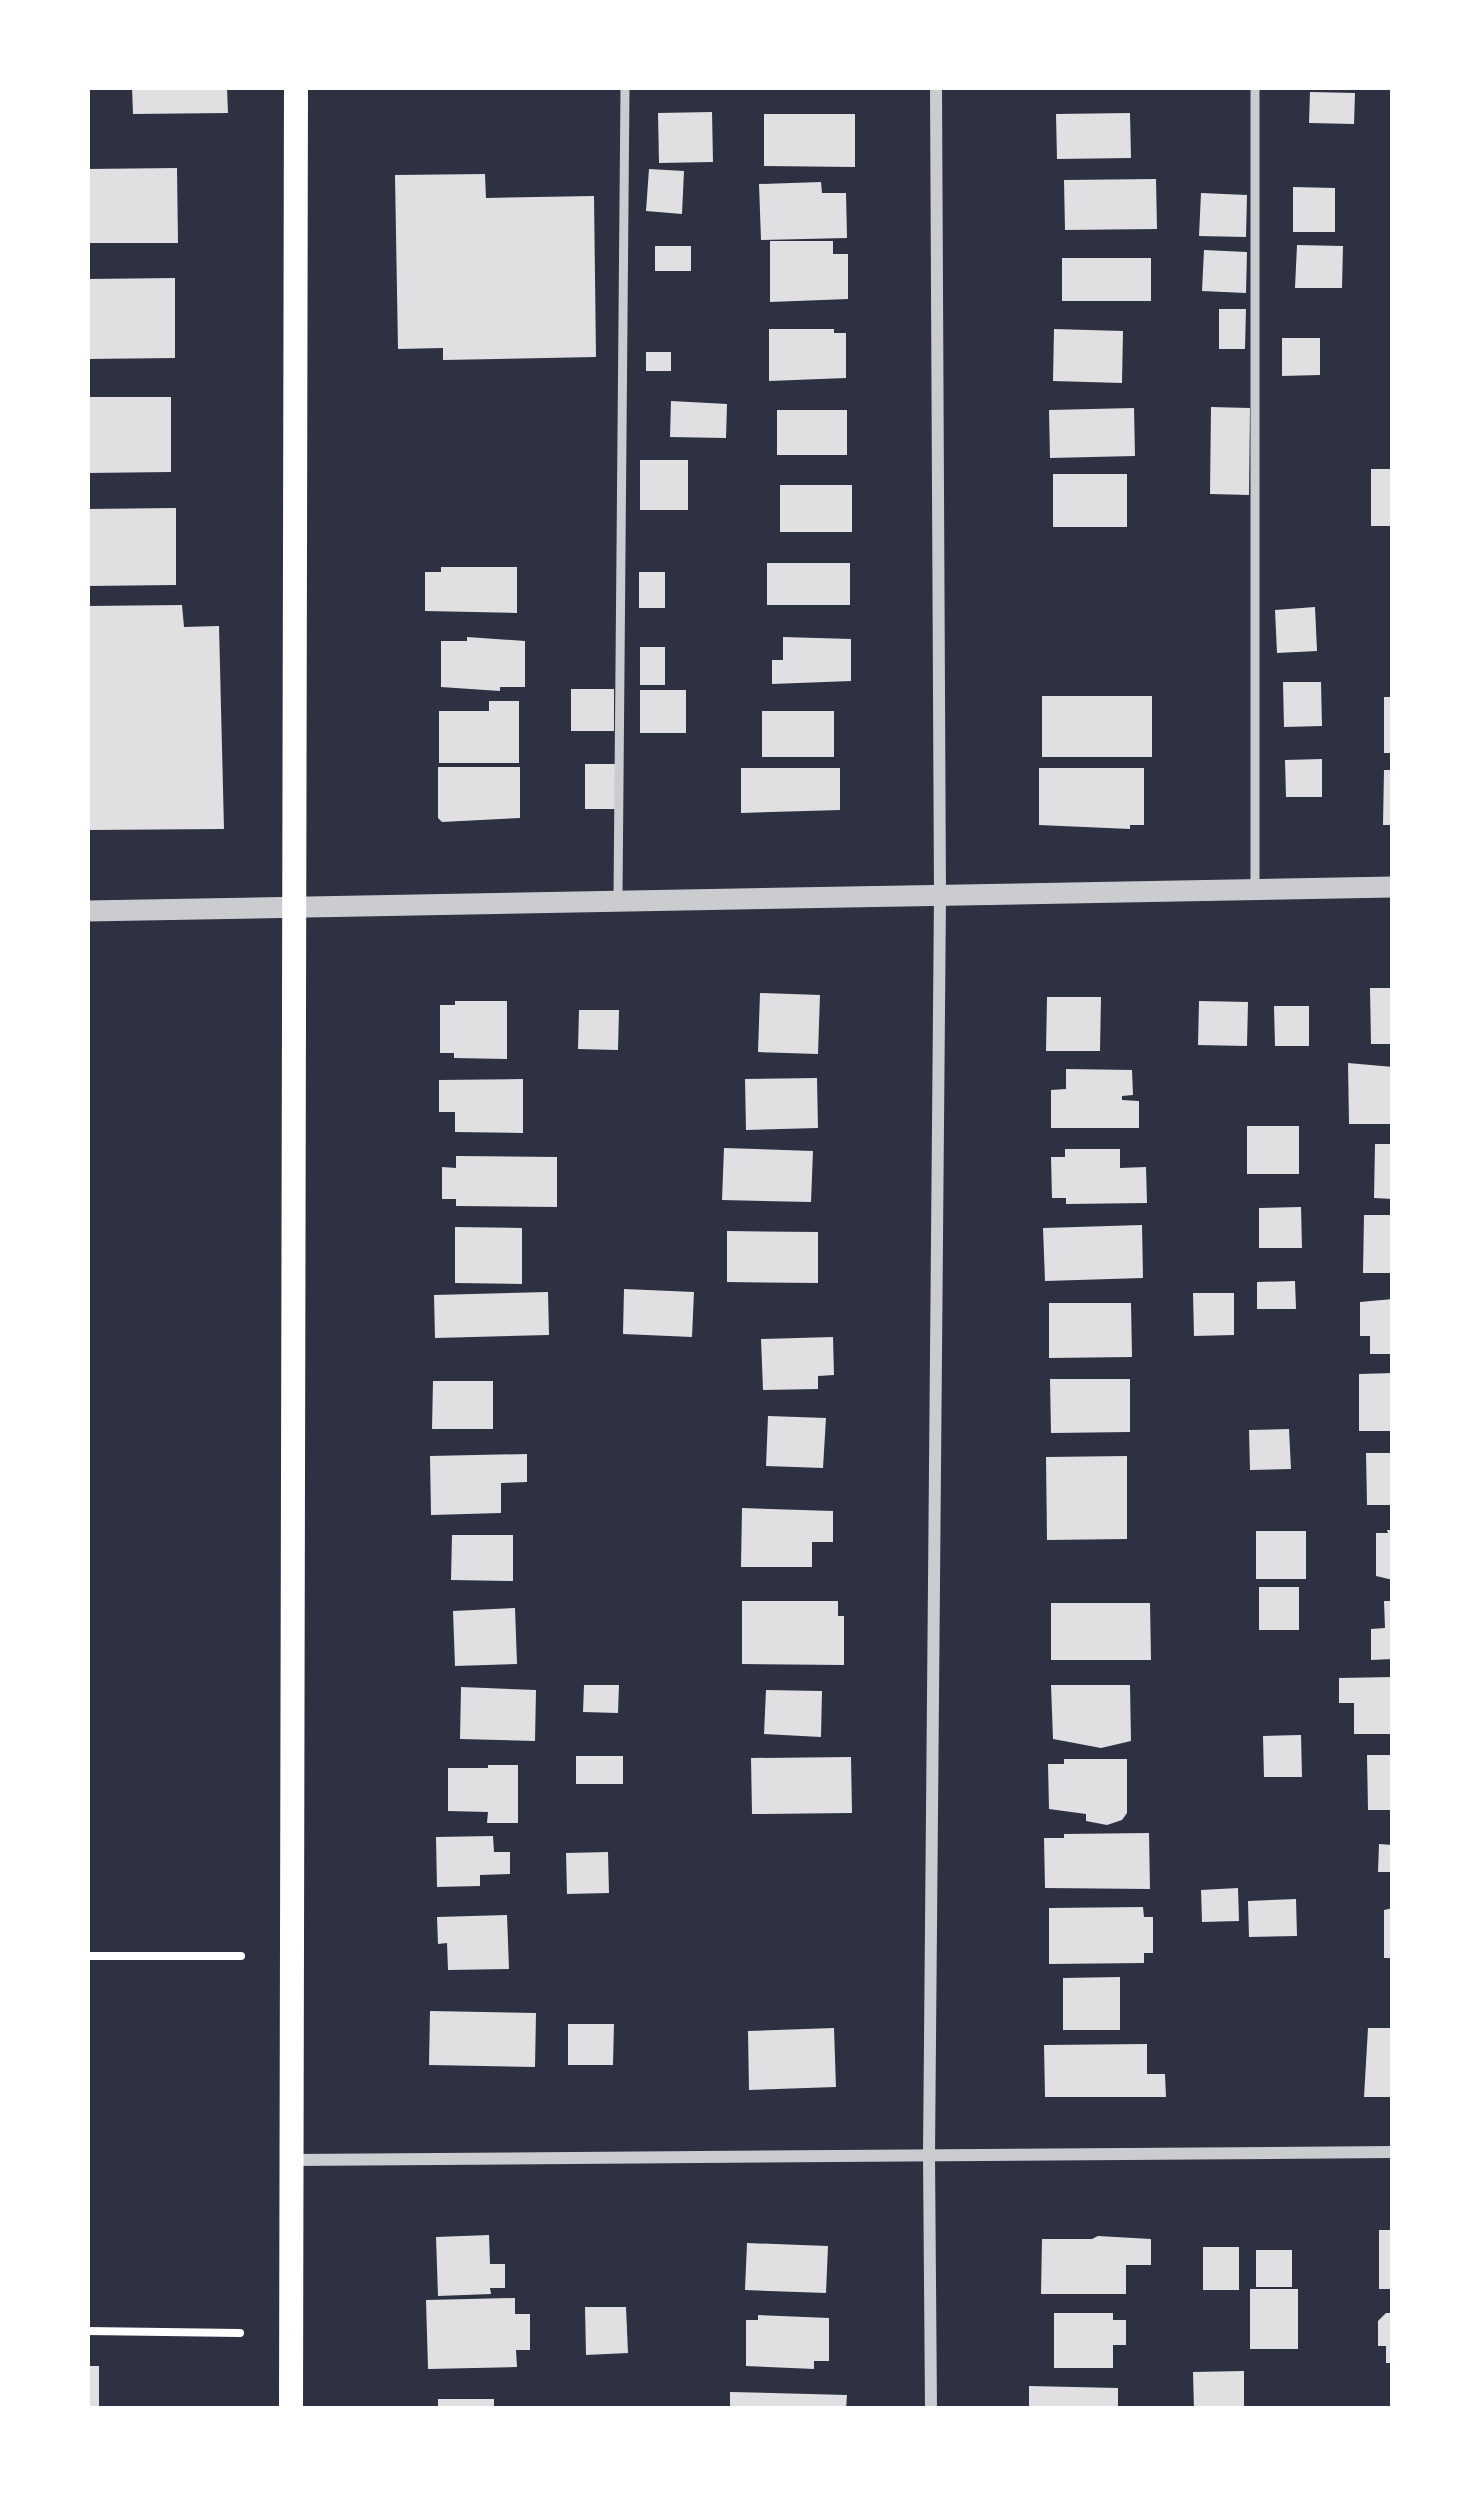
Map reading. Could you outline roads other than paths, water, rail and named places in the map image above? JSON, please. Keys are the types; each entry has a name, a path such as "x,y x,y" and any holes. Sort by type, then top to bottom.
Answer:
{"main road":[{"path":"291,2409 296,87"}],"street":[{"path":"931,2409 940,896 936,87"},
{"path":"87,911 1393,886"},
{"path":"292,2160 1393,2152"}],"lane":[{"path":"618,900 625,87"},
{"path":"1256,87 1256,887"}]}
